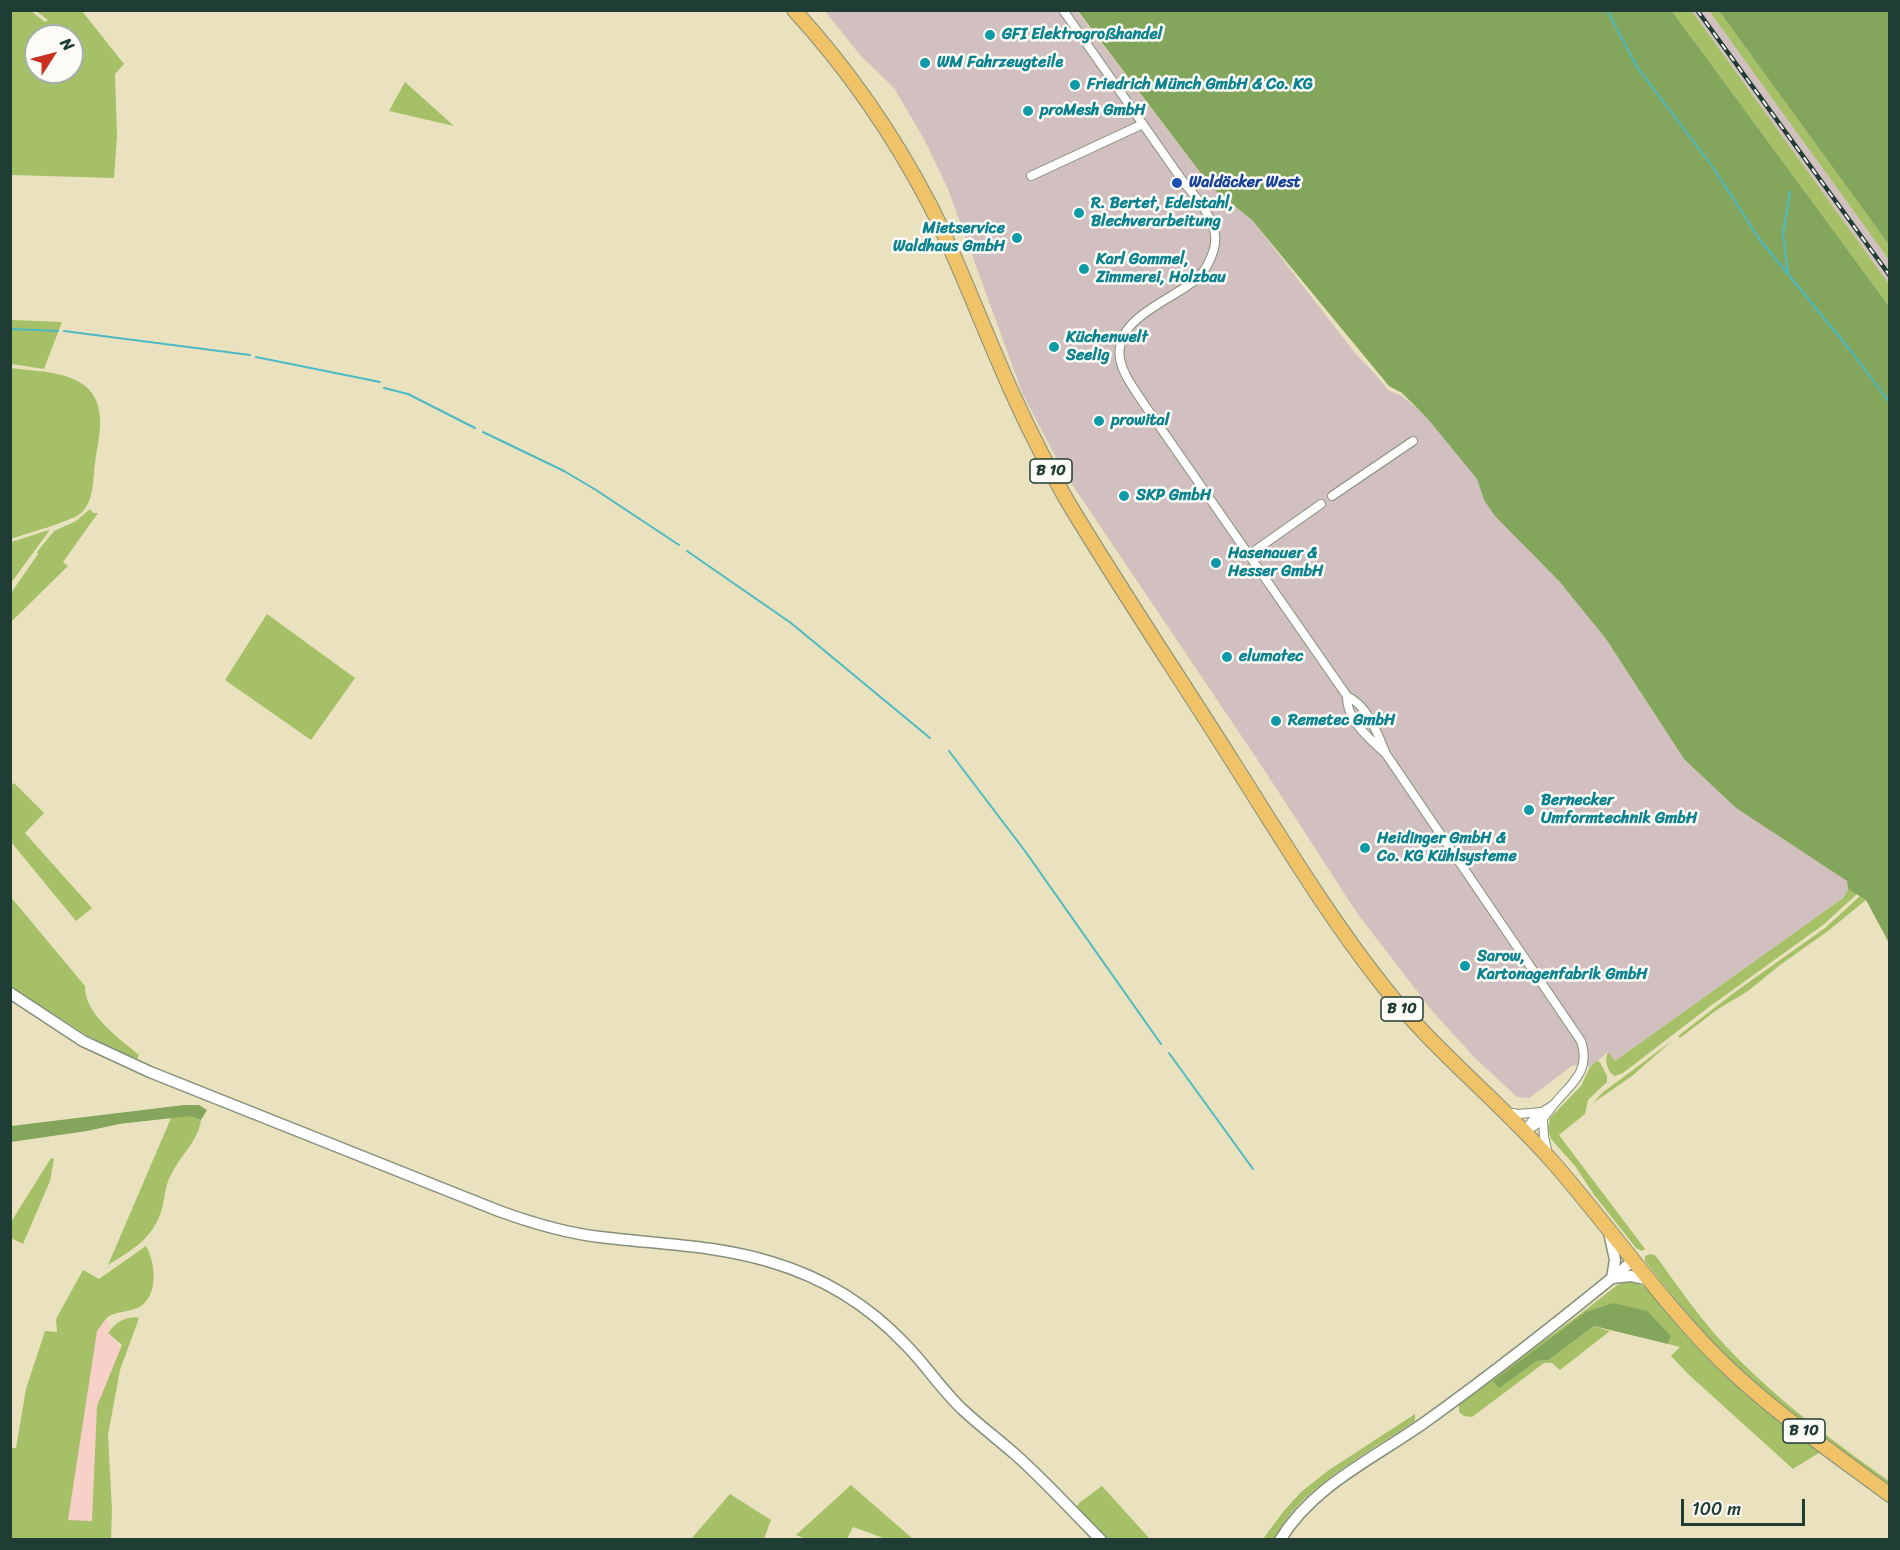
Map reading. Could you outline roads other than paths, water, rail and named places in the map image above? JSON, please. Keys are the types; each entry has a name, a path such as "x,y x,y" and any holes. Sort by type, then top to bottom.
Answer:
{"main road":[{"name":"B 10","path":"794,10 855,84 905,160 938,221 1015,400 1057,483 1305,874 1362,958 1402,1009 1436,1047 1549,1158 1708,1347 1747,1385 1890,1495"}],"street":[{"path":"1063,10 1204,208 1212,224 1215,241 1210,260 1199,277 1139,317 1127,329 1121,342 1120,362 1144,404 1347,696 1353,699 1369,717 1386,754"},
{"path":"1031,176 1143,124"},
{"path":"1332,496 1413,441"},
{"path":"1250,554 1321,504"},
{"path":"1347,696 1346,704 1357,723 1386,754 1581,1041 1584,1061 1580,1075 1556,1103 1524,1132"},
{"path":"10,993 83,1041 110,1054 499,1211 558,1230 597,1237 741,1254 772,1262 832,1288 855,1301 880,1320 907,1345 956,1402 1017,1456 1101,1539"},
{"path":"1504,1112 1542,1116"},
{"path":"1542,1116 1549,1158"},
{"path":"1609,1229 1615,1260 1612,1278"},
{"path":"1280,1539 1303,1509 1328,1487 1485,1379 1634,1260"},
{"path":"1612,1278 1631,1276 1650,1280"}],"waterway":[{"path":"1607,10 1637,67 1712,166 1760,240 1851,351 1890,403"},
{"path":"1788,273 1783,234 1790,192"},
{"path":"10,329 58,331"},
{"path":"64,331 250,355"},
{"path":"256,357 380,382"},
{"path":"384,388 408,394 475,428"},
{"path":"483,432 564,471 679,545"},
{"path":"687,551 791,623 930,738"},
{"path":"949,751 1025,851 1161,1044"},
{"path":"1169,1053 1253,1169"}],"railway":[{"path":"1697,10 1890,276"}],"place":[{"name":"GFI Elektrogroßhandel","path":"990,35"},
{"name":"WM Fahrzeugteile","path":"925,63"},
{"name":"Friedrich Münch GmbH & Co. KG","path":"1075,85"},
{"name":"proMesh GmbH","path":"1028,111"},
{"name":"Waldäcker West","path":"1177,183"},
{"name":"R. Bertet, Edelstahl, Blechverarbeitung","path":"1079,213"},
{"name":"Mietservice Waldhaus GmbH","path":"1017,238"},
{"name":"Karl Gommel, Zimmerei, Holzbau","path":"1084,269"},
{"name":"Küchenwelt Seelig","path":"1054,347"},
{"name":"prowital","path":"1099,421"},
{"name":"SKP GmbH","path":"1124,496"},
{"name":"Hasenauer & Hesser GmbH","path":"1216,563"},
{"name":"elumatec","path":"1227,657"},
{"name":"Remetec GmbH","path":"1276,721"},
{"name":"Bernecker Umformtechnik GmbH","path":"1529,810"},
{"name":"Heidinger GmbH & Co. KG Kühlsysteme","path":"1365,848"},
{"name":"Sarow, Kartonagenfabrik GmbH","path":"1465,966"}]}
